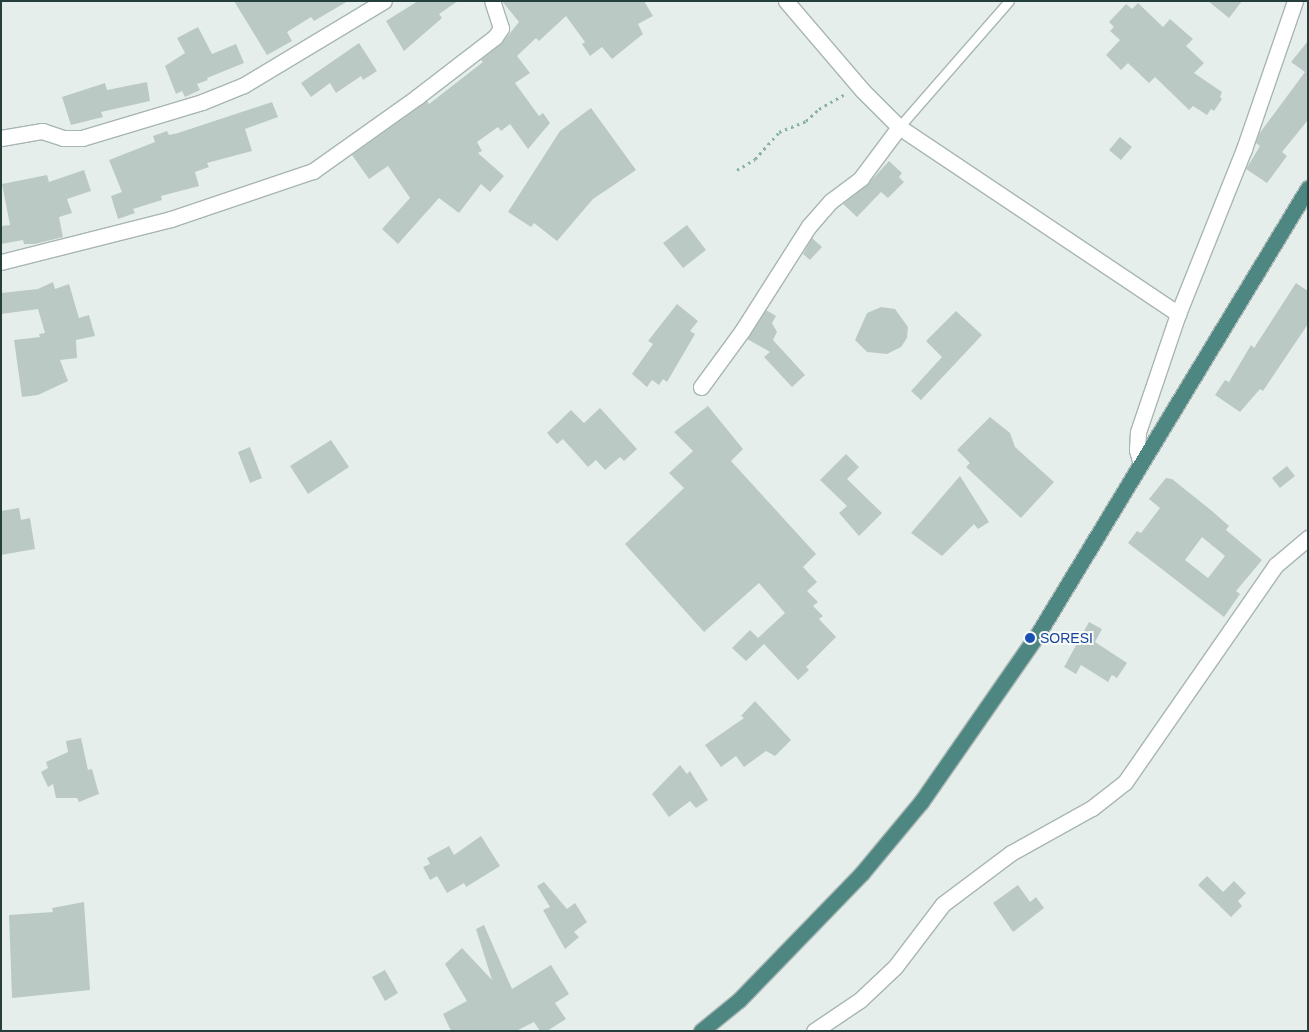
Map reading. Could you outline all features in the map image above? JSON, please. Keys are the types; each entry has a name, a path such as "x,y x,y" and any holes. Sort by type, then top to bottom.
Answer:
{"highway":[{"path":"701,1031 739,1000 862,873 921,802 1039,632 1308,188"}],"street":[{"path":"1,138 42,131 63,138 82,138 202,102 244,85 384,1"},
{"path":"1,262 171,219 313,171 489,42 501,28 492,1"},
{"path":"786,1 863,91 899,127 1178,314"},
{"path":"1141,464 1137,450 1138,432 1178,314 1244,149 1295,1"},
{"path":"701,387 742,331 809,226 831,201 861,178 899,127"},
{"path":"814,1031 860,1000 895,967 943,904 1012,853 1092,808 1126,782 1264,581 1276,565 1308,538"}],"lane":[{"path":"899,127 1009,1"}],"path":[{"path":"737,170 755,159 779,132 806,121 839,95 863,91"}],"building":[{"path":"234,1 348,1 314,21 311,17 287,32 292,41 267,55"},
{"path":"418,1 458,1 439,14 442,18 404,51 386,21"},
{"path":"502,1 644,1 653,16 638,24 643,34 612,59 602,47 590,56 582,44 585,42 566,16 539,41 536,38 517,56 530,73 515,83 539,116 543,113 550,123 528,149 510,124 501,131 498,127 477,142 482,151 478,153 504,176 490,192 481,184 459,213 439,198 398,244 382,229 410,198 388,166 369,179 352,155 427,101 429,104 483,62 481,60 501,44 519,22"},
{"path":"1208,1 1242,1 1229,18"},
{"path":"1138,3 1163,27 1170,19 1193,39 1186,46 1204,63 1194,73 1222,92 1220,97 1222,99 1214,111 1211,109 1207,115 1193,106 1189,110 1155,77 1149,83 1128,63 1121,70 1106,55 1120,40 1110,31 1114,27 1109,22 1126,4 1132,9"},
{"path":"198,27 212,54 236,44 244,63 207,78 208,80 197,84 200,90 185,97 182,91 176,94 165,66 185,53 177,38"},
{"path":"1308,41 1308,120 1282,152 1287,156 1267,183 1246,169 1260,146 1256,143 1259,134 1305,72 1291,62"},
{"path":"359,43 377,71 363,80 361,76 336,93 330,83 311,97 301,83"},
{"path":"147,82 150,101 101,112 103,117 71,125 62,97 105,83 107,90"},
{"path":"272,102 278,117 245,129 252,151 207,163 209,167 195,172 199,186 161,196 162,200 133,209 135,213 118,219 111,196 122,192 109,160 155,142 153,136 167,131 169,135 178,133"},
{"path":"591,108 636,170 593,199 557,241 534,223 531,227 508,212 560,131"},
{"path":"1120,137 1132,147 1121,160 1109,150"},
{"path":"889,161 902,173 899,177 904,182 888,198 881,192 857,217 843,204 867,185"},
{"path":"84,170 91,191 67,199 72,213 59,217 63,237 35,244 24,244 23,240 1,244 1,226 10,225 2,184 47,175 49,182"},
{"path":"687,225 706,250 683,268 663,243"},
{"path":"812,238 822,247 810,260 803,254"},
{"path":"53,282 55,289 69,284 79,318 89,315 95,336 76,340 77,358 60,360 68,381 38,395 22,397 14,340 40,337 39,334 45,333 38,309 1,314 1,293 38,289"},
{"path":"1296,283 1308,291 1308,324 1263,391 1260,389 1240,412 1215,395 1225,380 1229,382 1251,345 1254,348"},
{"path":"677,304 698,321 690,331 695,334 667,382 663,379 659,385 652,380 647,387 632,374 653,344 648,341"},
{"path":"881,307 895,309 908,327 907,338 901,347 887,354 867,352 855,340 867,313"},
{"path":"766,310 776,316 772,323 777,332 773,340 805,375 792,387 764,357 770,352 747,339"},
{"path":"956,311 982,335 921,400 911,391 942,357 926,341"},
{"path":"708,406 743,449 731,461 816,554 803,567 817,582 807,591 818,602 813,606 823,616 819,619 836,637 806,667 809,670 798,680 764,644 746,661 732,648 750,630 758,638 785,613 759,583 704,632 625,544 684,488 669,473 693,451 674,432"},
{"path":"600,408 637,449 624,461 620,457 605,470 596,460 588,467 563,439 557,444 547,433 571,410 584,423"},
{"path":"990,417 1010,433 1015,447 1054,482 1021,518 966,467 970,463 957,450"},
{"path":"331,440 349,467 308,494 290,466"},
{"path":"250,447 262,478 250,483 238,452"},
{"path":"846,454 859,467 847,479 882,513 859,536 839,513 847,506 820,480"},
{"path":"1287,466 1295,476 1280,488 1272,478"},
{"path":"960,476 989,522 978,529 974,524 942,556 911,533"},
{"path":"1166,478 1172,479 1229,526 1226,530 1262,560 1236,591 1240,594 1224,617 1128,543 1137,531 1141,533 1160,508 1149,499","holes":["1202,537 1225,556 1208,578 1185,560"]},
{"path":"19,508 21,520 30,518 35,549 1,555 1,511"},
{"path":"1089,622 1102,629 1095,642 1127,663 1117,678 1112,675 1108,682 1081,665 1076,674 1064,667"},
{"path":"755,701 791,740 775,756 766,751 744,767 736,756 721,767 705,745 744,718 741,716"},
{"path":"81,738 88,770 92,769 99,794 79,802 77,798 56,798 53,784 48,787 41,772 48,768 46,762 68,752 66,741"},
{"path":"680,765 687,774 690,771 708,800 696,808 690,801 669,817 652,794"},
{"path":"481,836 500,866 466,887 464,883 447,893 437,876 430,880 423,867 430,864 427,858 449,846 454,855"},
{"path":"1207,876 1223,892 1234,881 1246,893 1238,901 1242,906 1231,917 1198,885"},
{"path":"544,882 567,909 575,903 587,922 574,932 579,937 565,949 543,910 550,907 537,886"},
{"path":"1018,885 1030,902 1036,897 1044,908 1013,932 993,903"},
{"path":"84,902 90,990 12,998 9,915 53,912 52,908"},
{"path":"484,925 512,989 551,965 569,994 555,1003 566,1019 547,1031 540,1031 534,1022 516,1031 451,1031 443,1014 467,1001 445,964 462,948 492,980 476,929"},
{"path":"385,970 398,993 385,1001 372,977"}],"place":[{"name":"SORESI","path":"1030,638"}]}
